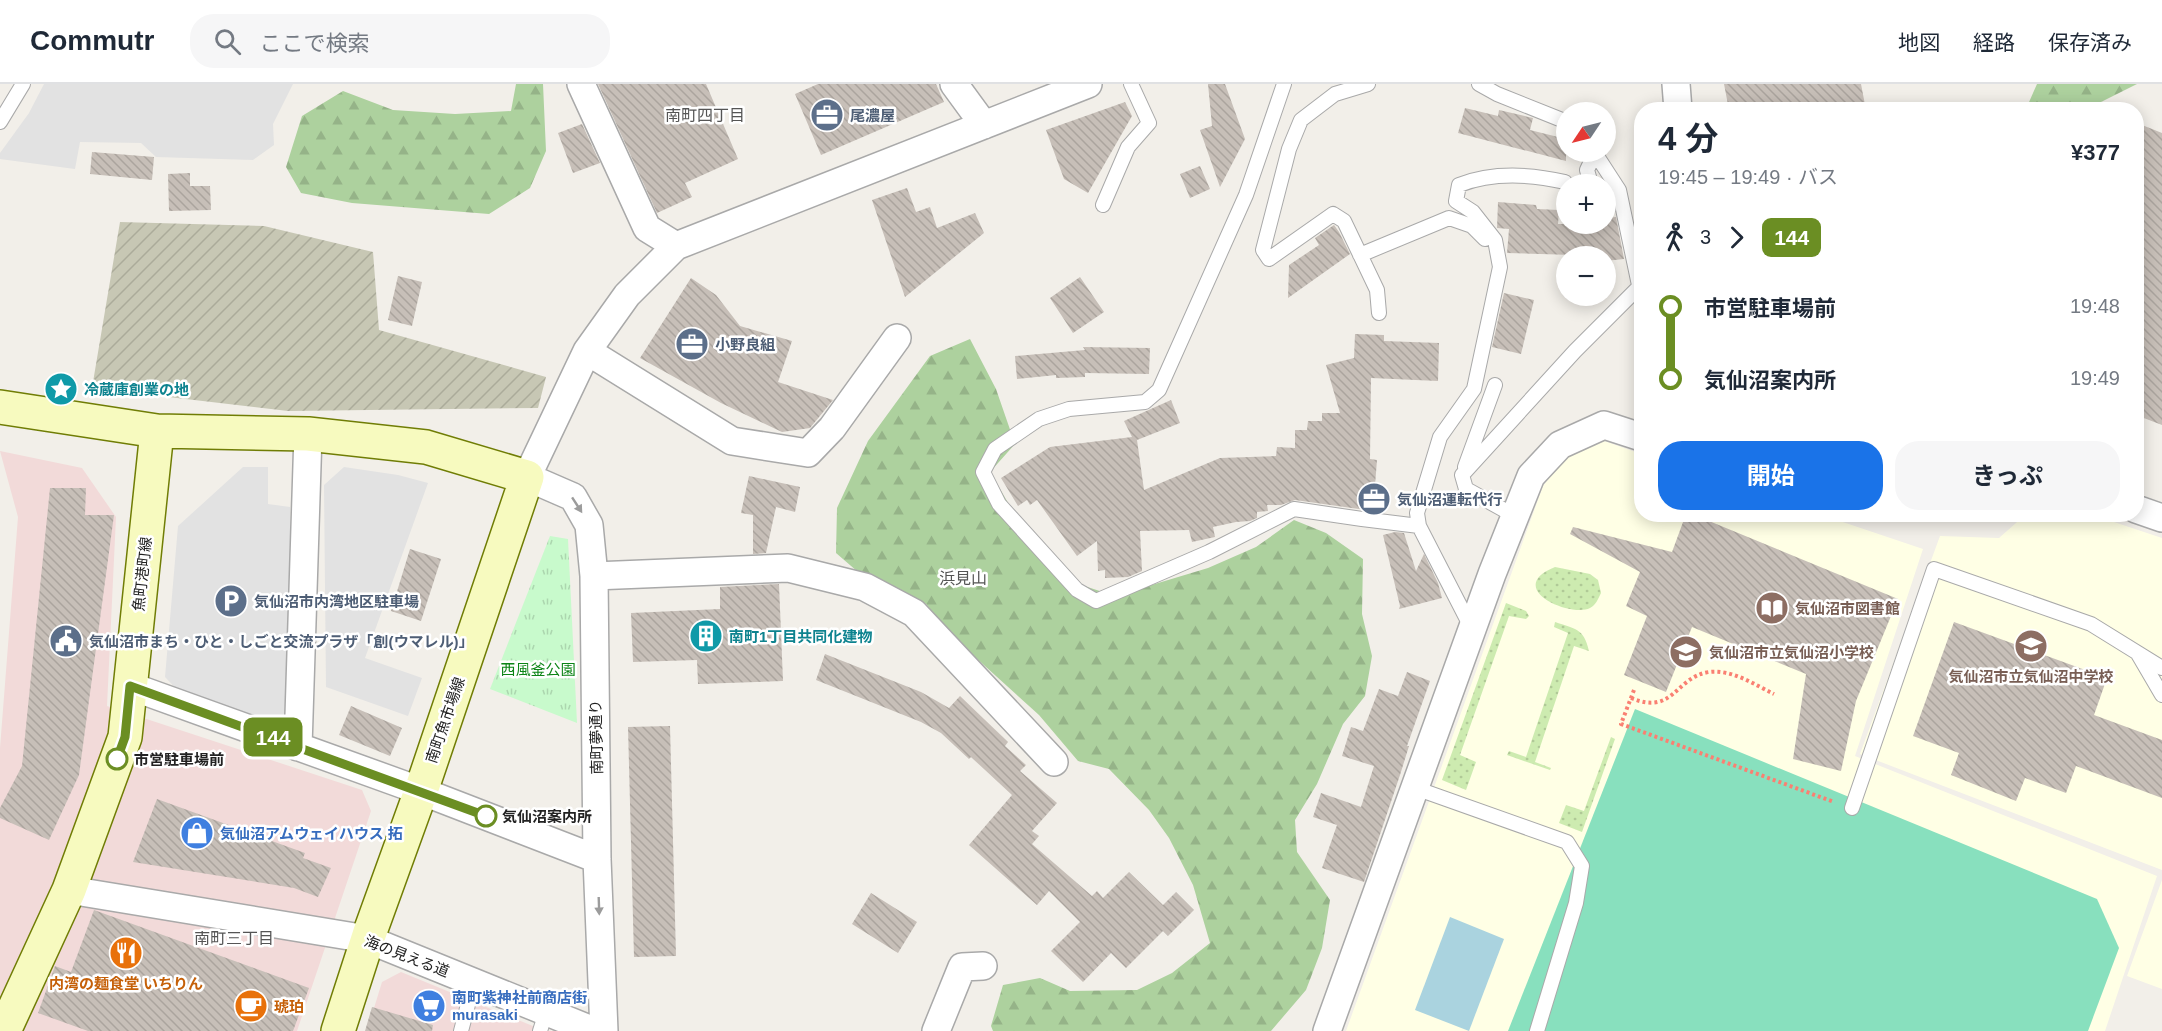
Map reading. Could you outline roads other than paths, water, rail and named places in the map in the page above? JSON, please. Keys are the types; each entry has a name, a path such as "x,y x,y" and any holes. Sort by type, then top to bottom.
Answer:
{"street":[{"path":"581,84 647,228 676,246"},
{"path":"954,84 984,125"},
{"path":"1676,84 1677,102"},
{"path":"0,407 157,431 308,434 426,447 527,477 587,351 627,295 676,246 1079,86"},
{"path":"587,351 732,441 808,453 832,428 897,338"},
{"path":"1327,1031 1472,629 1531,476 1560,445 1604,425 1634,435"},
{"name":"魚町港町線","path":"4,1031 69,890 125,737 157,431"},
{"path":"298,747 308,434"},
{"name":"南町夢通り","path":"527,477 573,497 589,525 594,576 597,859 604,1031"},
{"name":"南町魚市場線","path":"338,1031 367,939 421,791 527,477"},
{"path":"2144,512 2162,518"},
{"path":"594,576 788,568 865,587 914,613 1054,762"},
{"path":"130,686 421,791 597,859"},
{"name":"海の見える道","path":"69,890 367,939 474,982 543,1021 594,1031"},
{"path":"936,1031 962,967 983,966"}],"lane":[{"path":"0,122 23,84"},
{"path":"1103,205 1128,147 1149,123 1131,84"},
{"path":"1284,84 1246,195 1159,390 1145,402 1069,408 1039,418 994,449 983,472 999,504 1077,590 1096,601 1209,552 1294,508 1419,526"},
{"path":"1368,84 1335,94 1301,120 1289,149 1263,250 1269,259 1333,214 1344,221 1377,290 1379,313"},
{"path":"1479,84 1497,94 1556,118"},
{"path":"1601,162 1619,190 1634,258"},
{"path":"1472,629 1419,526 1417,513 1440,437 1474,389 1500,267 1495,240 1473,212 1456,201 1459,185 1473,179 1497,175 1542,177 1556,180"},
{"path":"1360,255 1449,218 1472,226 1497,251"},
{"path":"1462,474 1575,351 1634,291"},
{"path":"1495,385 1462,474 1466,489 1515,516"},
{"path":"1852,808 1934,569 2091,624 2162,668"},
{"path":"2137,652 2162,695"},
{"path":"1415,788 1567,842 1582,866 1576,903 1537,1031"},
{"path":"461,1031 474,982"}],"water":[{"path":"1450,917 1504,939 1469,1031 1415,1010"}],"place":[{"name":"尾濃屋","path":"827,115"},
{"name":"小野良組","path":"692,344"},
{"name":"冷蔵庫創業の地","path":"61,389"},
{"name":"気仙沼運転代行","path":"1374,499"},
{"name":"気仙沼市内湾地区駐車場","path":"231,601"},
{"name":"気仙沼市図書館","path":"1772,608"},
{"name":"南町1丁目共同化建物","path":"706,636"},
{"name":"気仙沼市まち・ひと・しごと交流プラザ「創(ウマレル)」","path":"66,641"},
{"name":"気仙沼市立気仙沼中学校","path":"2031,646"},
{"name":"気仙沼市立気仙沼小学校","path":"1686,652"},
{"name":"市営駐車場前","path":"117,759"},
{"name":"気仙沼案内所","path":"486,816"},
{"name":"気仙沼アムウェイハウス 拓","path":"197,833"},
{"name":"内湾の麺食堂 いちりん","path":"126,953"},
{"name":"琥珀","path":"251,1006"},
{"name":"南町紫神社前商店街 murasaki","path":"429,1006"}],"district":[{"name":"南町四丁目","path":"705,115"},
{"name":"浜見山","path":"963,578"},
{"name":"南町三丁目","path":"234,938"}],"park label":[{"name":"西風釜公園","path":"538,669"}]}
